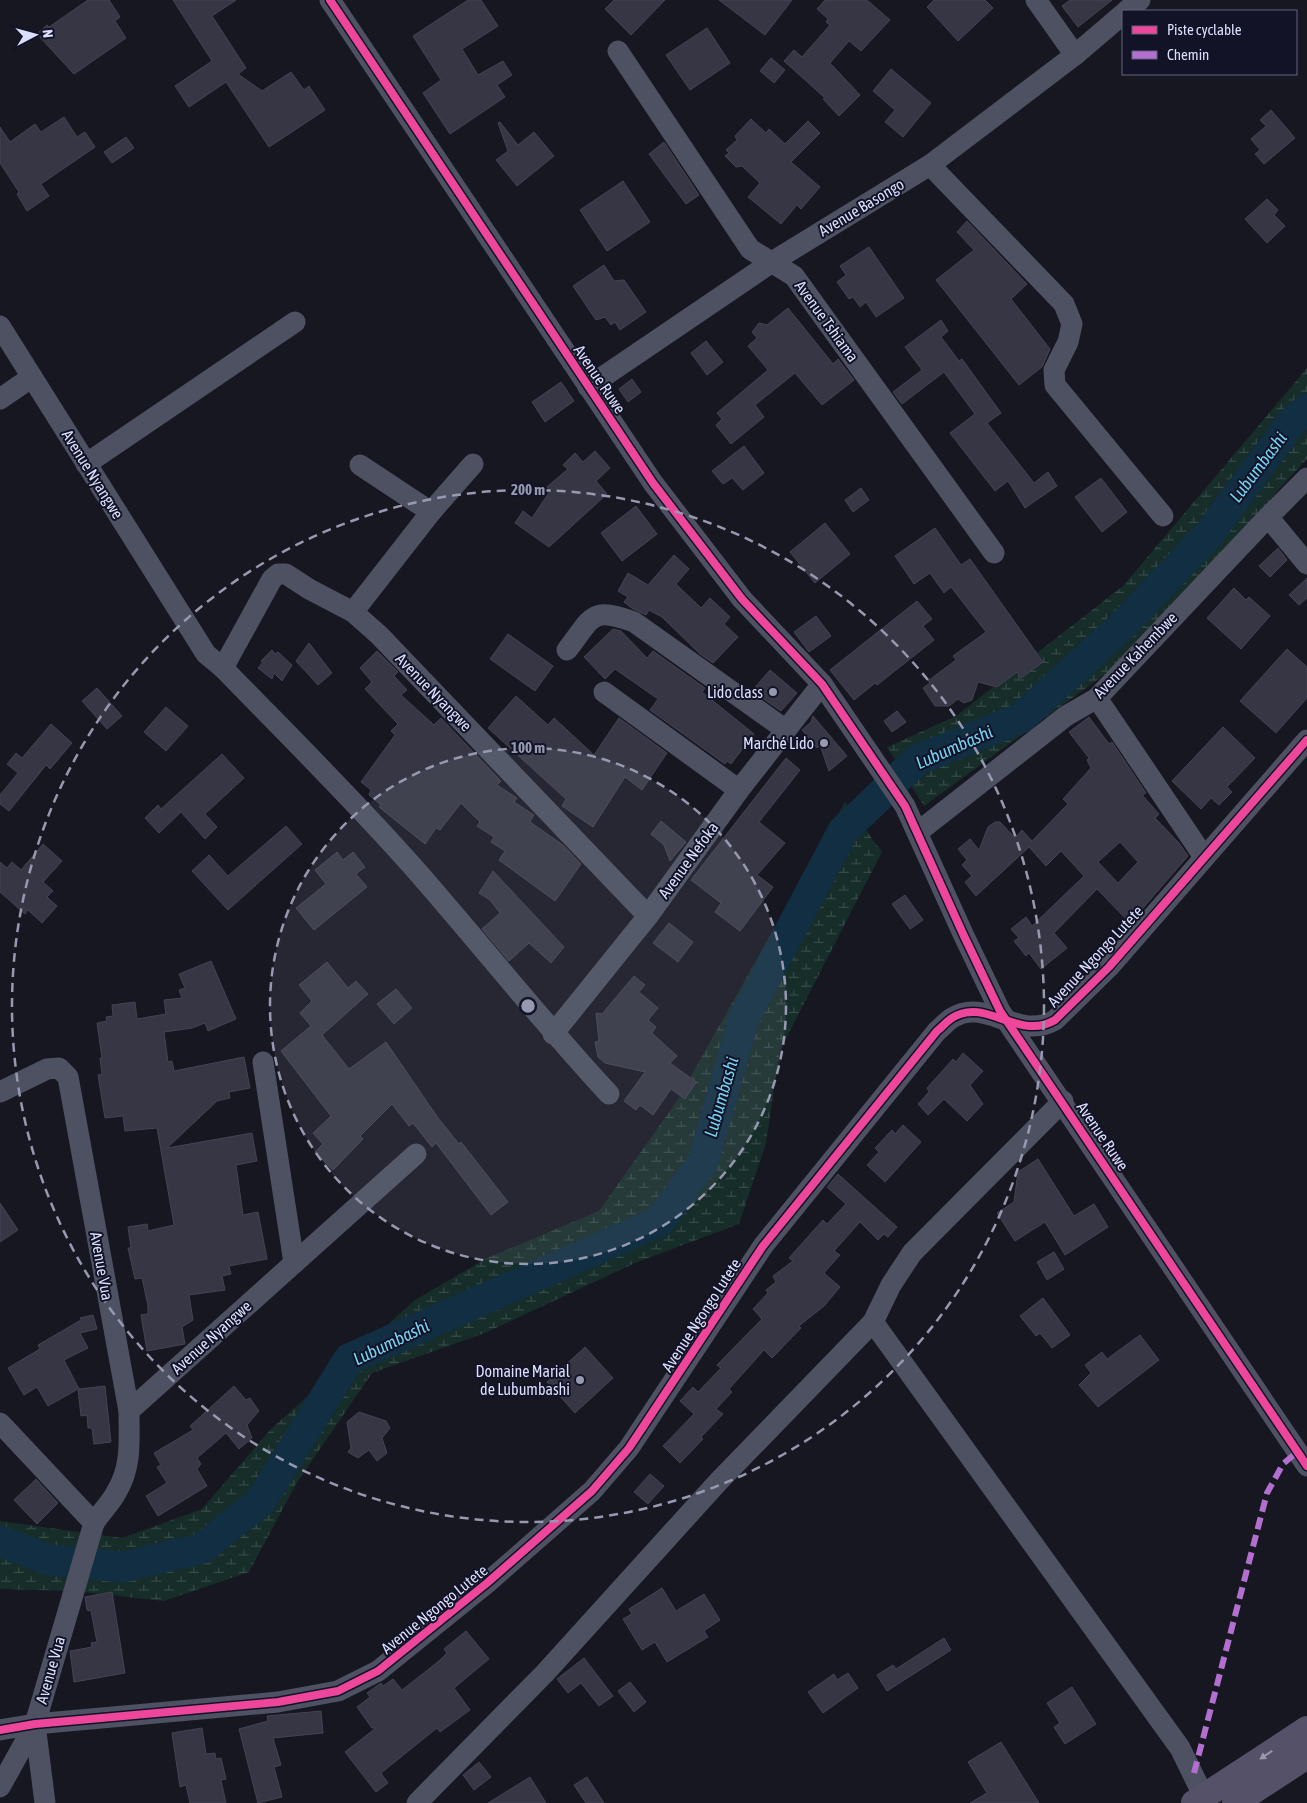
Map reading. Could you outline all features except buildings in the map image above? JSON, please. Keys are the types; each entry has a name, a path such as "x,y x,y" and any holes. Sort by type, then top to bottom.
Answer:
{"main road":[{"path":"1199,1800 1307,1729"},
{"path":"1235,1803 1307,1756"}],"street":[{"name":"Avenue Ruwe","path":"330,0 653,483 742,599 822,684 872,755 905,806 1000,1010 1307,1466"},
{"path":"1036,0 1074,55"},
{"path":"1127,10 1140,0"},
{"name":"Avenue Basongo","path":"588,387 772,262 930,166 1074,55 1122,15"},
{"name":"Avenue Tshiama","path":"618,51 750,249 794,276 994,553"},
{"path":"930,166 1064,304 1072,324 1068,342 1054,370 1055,385 1163,516"},
{"path":"86,464 295,322"},
{"name":"Avenue Nyangwe","path":"0,326 206,654 223,668 326,774 413,868 553,1034 609,1094"},
{"path":"0,399 32,377"},
{"path":"354,612 431,512 472,464"},
{"path":"360,465 431,512"},
{"name":"Avenue Kahembwe","path":"918,832 1066,716 1097,698 1307,478"},
{"path":"1268,517 1307,564"},
{"name":"Avenue Nyangwe","path":"223,668 272,579 278,574 286,574 309,589 354,612 379,635 648,916"},
{"path":"567,650 590,621 598,615 610,613 634,622 786,730"},
{"name":"Avenue Nefoka","path":"553,1034 648,916 739,790 822,684"},
{"path":"604,692 739,790"},
{"path":"1097,698 1204,857"},
{"name":"Avenue Ngongo Lutete","path":"0,1730 35,1724 278,1702 338,1691 378,1672 488,1583 592,1491 629,1448 763,1246 937,1031 952,1018 967,1012 981,1012 1009,1023 1033,1027 1046,1025 1055,1020 1109,967 1307,740"},
{"path":"263,1062 294,1263"},
{"name":"Avenue Vua","path":"0,1092 47,1069 59,1068 68,1076 129,1411 130,1450 124,1476 112,1500 93,1526 35,1724 45,1803"},
{"path":"417,1803 545,1673 718,1482 873,1322 891,1285 912,1253 1063,1101"},
{"name":"Avenue Nyangwe","path":"129,1411 416,1154"},
{"path":"873,1322 1180,1748 1199,1800"},
{"path":"0,1423 93,1526"},
{"path":"0,1786 35,1724"}],"green space":[{"path":"1307,368 1307,459 1279,489 1178,621 924,806 887,747 956,716 1123,586"},
{"path":"845,802 882,852 780,1050 766,1143 739,1224 635,1263 485,1333 372,1373 296,1484 249,1572 164,1601 74,1591 0,1589 0,1521 122,1538 202,1509 271,1429 415,1300 487,1258 599,1211 677,1101"}],"waterway":[{"name":"Lubumbashi","path":"0,1541 49,1560 123,1567 203,1548 261,1501 349,1359 660,1221 703,1162 744,1018 843,831 917,760 1021,718 1124,624 1209,534 1291,423 1307,409"}],"marked path":[{"path":"1194,1773 1267,1493 1283,1464 1297,1452"}],"cycle path":[{"path":"330,0 653,483 742,599 822,684 905,806 1000,1011 1307,1466"},
{"path":"0,1730 35,1724 278,1702 338,1691 378,1671 487,1583 592,1491 629,1448 763,1246 937,1031 952,1018 965,1013 977,1012 1028,1026 1041,1025 1055,1020 1109,967 1307,740"}],"place":[{"name":"Lido class","path":"773,692"},
{"name":"Marché Lido","path":"824,743"},
{"name":"Domaine Marial de Lubumbashi","path":"580,1380"}]}
